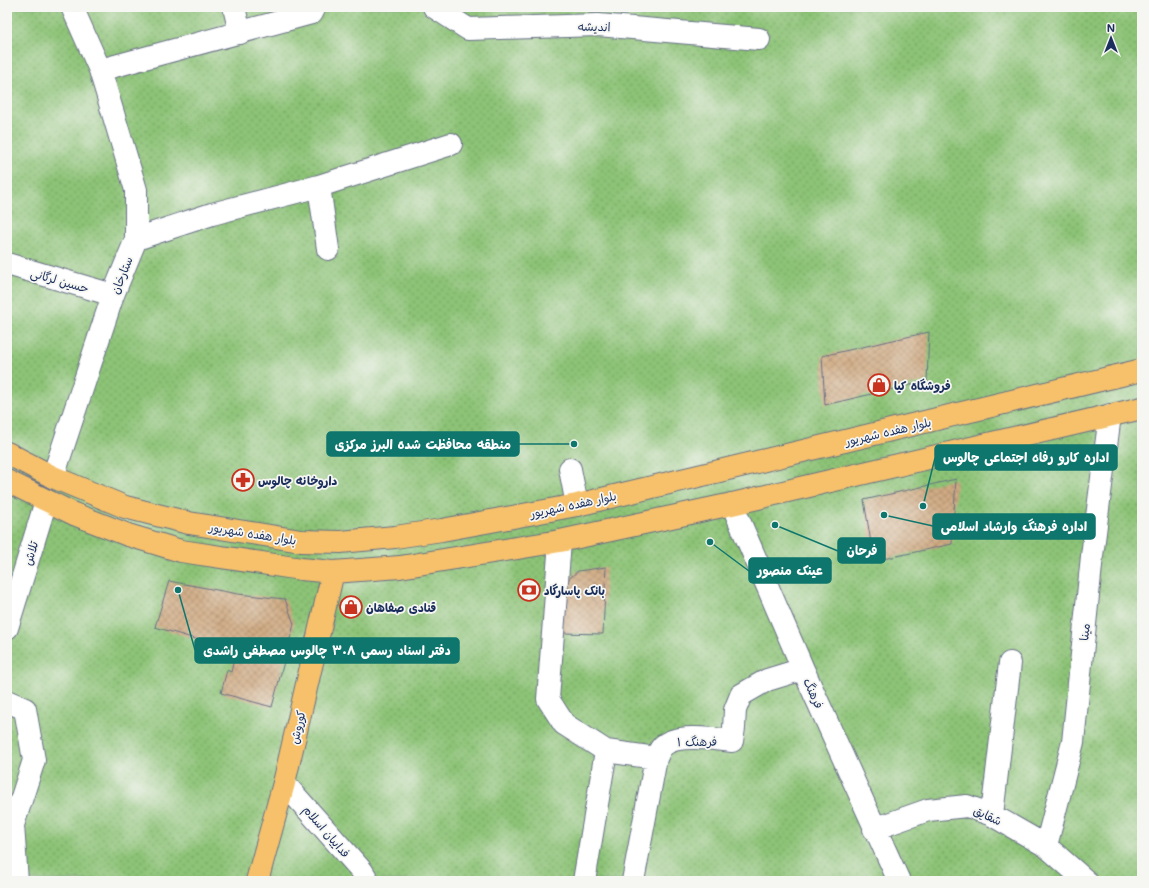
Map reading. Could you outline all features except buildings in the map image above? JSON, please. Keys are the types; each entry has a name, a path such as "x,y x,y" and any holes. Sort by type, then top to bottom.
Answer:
{"main road":[{"name":"بلوار هفده شهریور","path":"7,453 53,478 132,509 189,523 301,541 340,542 395,537 442,530 577,505 1142,370"},
{"path":"7,481 46,501 128,535 181,551 301,569 333,572 400,567 560,541 732,504 1142,408"},
{"path":"577,505 584,536"},
{"name":"کوروش","path":"257,881 284,783 333,572"}],"street":[{"name":"ستارخان","path":"53,478 112,295 136,239 136,190 100,70 72,7"},
{"path":"234,7 240,33"},
{"path":"100,70 312,14 315,7"},
{"name":"اندیشه","path":"434,7 468,29 598,25 759,39"},
{"path":"136,239 212,214 319,186 451,144"},
{"path":"319,186 328,249"},
{"name":"حسین لرگانی","path":"7,264 112,295"},
{"name":"مینا","path":"1046,846 1073,742 1092,556 1110,415"},
{"path":"570,469 577,505"},
{"name":"تلاش","path":"7,628 46,501"},
{"name":"فرهنگ","path":"732,504 803,669 874,829 899,881"},
{"path":"560,541 548,699 564,724 606,751 656,758"},
{"path":"992,815 1010,663"},
{"name":"فرهنگ ۱","path":"633,881 656,758 662,746 675,739 732,741 735,710 741,695 767,680 803,669"},
{"path":"7,701 25,709 34,760 13,825 17,881"},
{"path":"584,881 606,751"},
{"name":"فداییان اسلام","path":"284,783 362,871 368,881"},
{"name":"شقایق","path":"874,829 928,810 967,806 992,815 1046,846 1086,881"}],"green space":[{"path":"7,7 1142,7 1142,881 7,881"}],"place":[{"name":"فروشگاه کیا","path":"879,385"},
{"name":"منطقه محافظت شده البرز مرکزی","path":"574,444"},
{"name":"داروخانه چالوس","path":"243,480"},
{"name":"اداره کارو رفاه اجتماعی چالوس","path":"923,506"},
{"name":"اداره فرهنگ وارشاد اسلامی","path":"884,515"},
{"name":"فرحان","path":"775,525"},
{"name":"عینک منصور","path":"710,542"},
{"name":"دفتر اسناد رسمی ۳۰۸ چالوس مصطفی راشدی","path":"178,590"},
{"name":"بانک پاسارگاد","path":"529,590"},
{"name":"قنادی صفاهان","path":"351,607"}]}
